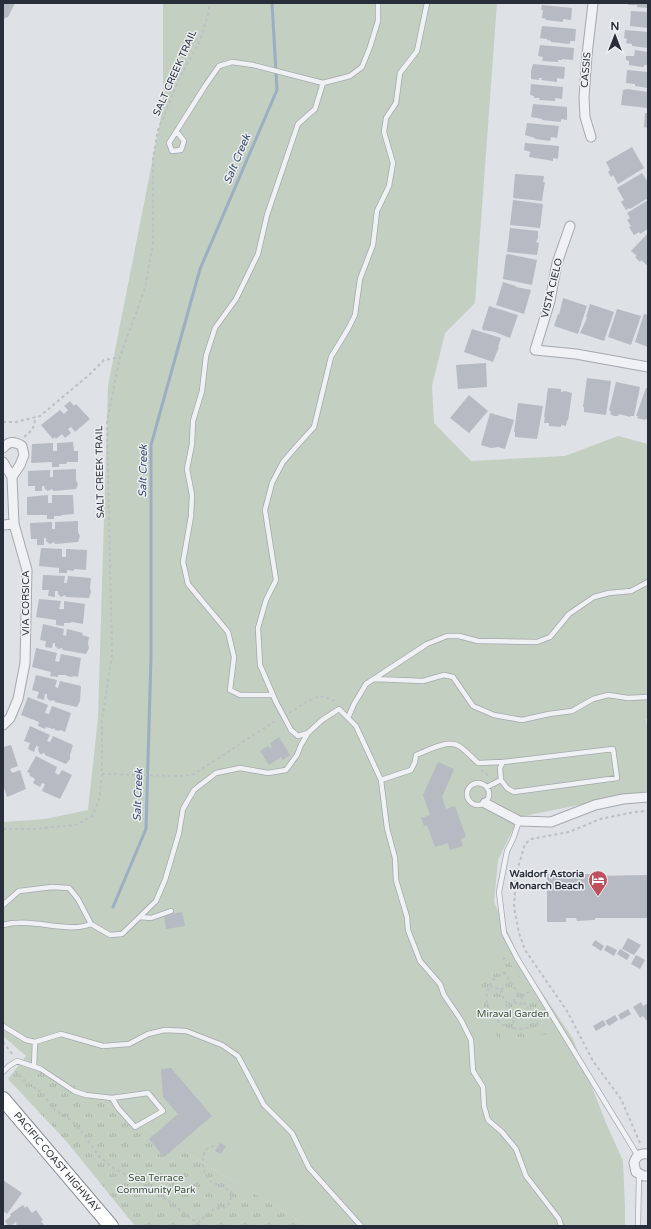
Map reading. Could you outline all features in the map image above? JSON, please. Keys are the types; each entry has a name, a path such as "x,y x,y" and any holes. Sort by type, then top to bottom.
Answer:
{"highway":[{"name":"PACIFIC COAST HIGHWAY","path":"3,1099 111,1226"}],"street":[{"name":"CASSIS","path":"591,137 585,117 584,98 587,55 594,3"},
{"name":"VISTA CIELO","path":"570,226 557,263 550,301 535,350 576,354 648,367"},
{"path":"3,448 8,443 16,442 22,446 24,455 20,465 12,477"},
{"name":"VIA CORSICA","path":"3,462 12,477 14,524 27,570 25,663 18,699 10,718 3,725"},
{"path":"3,525 14,524"},
{"path":"485,803 519,821 551,822 596,805 623,798 648,797"},
{"path":"642,1154 634,1163 634,1168 644,1175"}],"lane":[{"path":"177,132 219,66 232,62 253,65 323,83 350,76 362,67 378,21 378,3"},
{"path":"308,733 298,736 291,730 276,702 260,665 258,628 266,600 276,580 265,510 272,483 283,462 314,427 324,392 331,357 355,315 360,279 373,245 376,211 389,186 393,163 384,132 386,118 396,103 400,73 417,51 428,3"},
{"path":"273,695 240,695 230,690 234,657 228,632 188,584 183,562 191,516 192,495 187,469 192,444 193,421 202,391 206,356 215,328 236,299 258,254 267,215 298,124 315,109 323,83"},
{"path":"348,718 354,704 366,684 427,644 447,636 459,636 478,641 537,642 550,637 569,614 594,597 609,593 631,591 648,582"},
{"path":"374,679 422,681 444,675 453,677 473,706 494,715 522,720 572,711 593,699 608,695 628,698 648,697"},
{"path":"3,905 19,891 52,887 69,888 78,898 91,924 110,935 122,934 156,901 165,880 179,833 183,809 194,790 216,773 240,768 268,773 286,770 297,755 308,733 322,720 339,709 356,726 381,780 387,828 395,858 396,880 407,917 408,930 420,961 440,984 444,995 461,1020 471,1040 473,1071 483,1087 484,1106 488,1120 502,1132 516,1149 526,1176 559,1219 561,1226"},
{"path":"381,780 411,770 415,762 416,755 440,745 452,744 459,746 478,763 502,762 613,749 617,778 514,792 507,788 501,780 500,768 502,762"},
{"path":"487,787 501,780"},
{"path":"475,783 479,783 487,787 490,795 485,803 477,805 472,804 467,797 468,788 475,783"},
{"path":"519,821 513,840 507,852 499,892 504,933 517,958 642,1154"},
{"path":"140,917 151,918 171,911"},
{"path":"3,925 30,922 84,927 91,924"},
{"path":"3,1026 26,1040 35,1042 61,1034 103,1046 129,1044 148,1034 165,1030 186,1031 222,1045 238,1056 264,1104 292,1133 309,1168 361,1226"},
{"path":"34,1066 35,1042"},
{"path":"3,1072 17,1061 41,1069 74,1091 86,1095 112,1098 148,1093 163,1111 135,1127 118,1108 112,1098"},
{"path":"638,1226 644,1175"}],"path":[{"name":"SALT CREEK TRAIL","path":"3,828 34,828 76,825 92,816 99,800 102,774 102,720 112,654 107,421 120,357 145,288 154,242 153,158 158,130 179,79 200,41 209,11 209,3"},
{"path":"3,422 16,422 40,416 89,375 104,360 120,357"},
{"path":"18,443 23,437 31,432 35,425 35,417"},
{"path":"284,715 306,702 320,696 335,700 339,709"},
{"path":"102,774 182,776 194,774 278,719"},
{"path":"475,768 486,772 494,784"},
{"path":"642,1154 639,1141 621,1099 593,1061 567,1011 525,950 519,933 514,907 516,874 525,844 531,839 569,832 600,819 635,812 648,812"},
{"path":"504,972 538,1023 532,1027 518,1030 512,1029 498,1022 491,1014 488,1002 487,995 490,986 495,978 504,972"},
{"path":"501,990 510,981"},
{"path":"490,986 501,990"},
{"path":"501,990 502,996 508,1004 514,1018 512,1029"},
{"path":"514,1002 514,999 519,994"},
{"path":"508,1004 514,1002 521,1004 524,1002"},
{"path":"514,1018 525,1017 532,1013"},
{"path":"3,1042 17,1061"},
{"path":"9,1066 25,1081 43,1094 55,1110 72,1121 100,1156 113,1168 152,1189 201,1226"},
{"path":"198,1223 214,1209 227,1207 232,1197 231,1192 222,1186 211,1182 203,1171 202,1160 205,1151 210,1146 220,1148"}],"green space":[{"path":"163,3 497,3 475,303 445,333 432,386 434,423 471,461 565,456 618,436 648,444 648,719 646,719 648,734 648,791 519,817 498,860 494,902 521,961 573,1039 606,1123 623,1161 625,1226 308,1226 26,1056 3,1036 3,822 45,819 88,810 98,718 108,386 163,107"},
{"name":"Miraval Garden","path":"508,960 556,1033 499,1041 484,1010 483,988 477,975"},
{"name":"Sea Terrace Community Park","path":"26,1056 308,1226 135,1226 67,1142 8,1079"}],"building":[{"path":"3,3 15,3 8,17 3,19"},
{"path":"628,3 648,3 648,8 637,7 637,5 628,5"},
{"path":"542,5 572,8 571,20 563,19 563,22 546,20 542,18"},
{"path":"631,11 648,12 648,28 630,26"},
{"path":"542,26 576,29 575,41 570,41 570,44 551,42 547,39 540,38"},
{"path":"625,30 648,32 648,48 632,46 632,44 626,43 627,39 624,38"},
{"path":"540,45 574,48 573,60 562,59 558,60 558,62 542,61 543,57 538,56"},
{"path":"635,50 648,52 648,65 644,65 644,67 642,67 629,65 629,61 626,60 626,56 634,56"},
{"path":"533,64 565,67 564,79 557,78 557,82 541,80 542,78 539,78 539,80 531,79"},
{"path":"627,70 648,72 648,88 626,83"},
{"path":"531,84 563,87 562,99 555,98 555,101 539,100 540,98 534,98 534,96 530,95"},
{"path":"627,89 648,92 648,108 621,105 623,90"},
{"path":"533,104 567,107 567,120 561,119 561,122 531,117"},
{"path":"645,113 648,113 648,128 644,127"},
{"path":"527,123 559,126 557,138 551,137 550,141 535,139 525,135"},
{"path":"525,143 559,146 558,159 553,158 553,161 529,157 530,152 524,150"},
{"path":"632,147 644,168 618,184 613,175 611,177 608,172 610,170 606,162"},
{"path":"642,173 648,182 648,198 626,210 621,202 624,200 617,188"},
{"path":"515,174 544,176 543,182 545,182 542,201 513,198"},
{"path":"513,200 543,204 540,228 510,225"},
{"path":"648,200 648,229 640,234 639,232 634,235 629,227 631,226 627,220 630,218 627,213"},
{"path":"510,228 538,231 538,238 536,242 539,243 537,255 507,252"},
{"path":"648,233 648,266 641,260 640,262 635,257 637,256 631,251"},
{"path":"508,254 537,260 532,285 503,279 506,255"},
{"path":"503,282 516,287 531,290 524,314 496,305"},
{"path":"563,298 587,306 578,334 554,326 558,314 559,315"},
{"path":"590,304 614,312 604,341 580,333 587,318"},
{"path":"489,306 518,315 510,338 495,332 483,330 482,328"},
{"path":"617,309 641,316 631,345 608,337"},
{"path":"644,314 648,315 648,347 635,342"},
{"path":"472,329 501,338 493,362 464,352"},
{"path":"486,363 487,387 458,389 456,365"},
{"path":"587,378 611,381 606,415 584,412 583,407"},
{"path":"616,382 640,387 634,416 630,417 619,414 618,416 614,416 610,414 611,411 609,411"},
{"path":"548,388 561,389 561,392 565,391 572,393 566,426 549,426 549,423 544,423"},
{"path":"646,388 648,388 648,420 637,418 638,416 636,416"},
{"path":"469,395 488,411 469,433 450,418"},
{"path":"70,401 74,406 76,404 90,419 75,432 71,427 68,429 71,433 65,438 62,434 56,439 55,437 53,439 41,425 60,410 64,414 68,410 64,406"},
{"path":"518,403 543,406 537,439 515,437 514,432"},
{"path":"490,413 514,420 505,449 498,447 491,448 481,445"},
{"path":"73,442 74,451 78,451 78,462 59,464 59,467 52,467 52,462 31,463 32,444 53,443 53,451 57,451 57,443"},
{"path":"76,469 76,480 78,484 76,489 53,491 52,489 48,491 44,486 42,486 42,491 35,491 35,486 28,486 28,471 50,470 50,477 53,477 53,470"},
{"path":"48,495 48,503 52,503 52,495 73,495 74,514 54,516 54,519 47,519 47,515 27,515 27,497"},
{"path":"78,521 78,532 80,536 78,542 55,544 54,542 50,544 46,541 46,538 44,538 44,545 37,545 37,539 31,539 30,523 52,522 52,529 55,529 55,522"},
{"path":"41,548 62,549 62,557 66,557 66,549 87,550 86,570 75,569 73,571 67,570 67,573 59,573 59,568 39,566"},
{"path":"43,575 65,576 64,583 67,583 68,576 91,578 91,592 89,598 66,597 65,595 61,597 58,594 58,591 55,591 55,597 48,596 49,590 42,590"},
{"path":"39,599 61,601 59,609 64,609 64,601 85,604 83,624 72,622 64,623 64,626 56,625 56,620 36,617"},
{"path":"43,624 64,629 63,635 66,636 67,629 83,633 82,635 89,637 89,648 86,654 63,650 62,648 58,649 55,646 55,643 53,643 52,648 45,647 46,641 40,640"},
{"path":"36,648 57,653 55,661 59,662 61,654 81,658 78,677 66,675 58,675 58,677 50,676 51,672 32,667"},
{"path":"36,675 57,680 55,687 58,688 60,681 81,686 80,701 77,707 55,702 54,700 50,701 47,698 47,694 45,694 44,700 37,698 39,692 32,690"},
{"path":"28,697 48,705 45,713 49,714 52,706 71,713 65,732 55,730 54,728 46,727 45,729 38,726 39,722 21,715"},
{"path":"30,726 50,735 47,741 50,742 53,736 73,745 70,759 66,764 45,755 45,753 40,754 38,750 39,747 36,746 34,752 28,749 30,743 24,741"},
{"path":"279,737 290,755 283,760 281,757 269,765 260,751 268,746 270,748 272,747 270,743"},
{"path":"11,745 18,766 10,769 12,773 20,770 26,789 7,797 3,785 3,747"},
{"path":"36,756 57,767 55,773 59,775 62,770 72,775 60,799 42,791 45,784 42,783 40,787 33,783 35,779 29,775 30,773 27,772"},
{"path":"438,762 454,769 442,797 446,809 455,806 466,837 461,839 463,846 450,850 448,843 435,847 427,825 424,826 421,818 430,815 423,795"},
{"name":"Waldorf Astoria Monarch Beach","path":"567,873 567,877 576,877 576,874 595,874 595,876 648,875 648,918 595,918 595,920 577,921 576,918 566,918 566,922 547,922 547,874"},
{"path":"182,912 185,926 166,929 164,915"},
{"path":"628,938 641,945 634,955 622,949"},
{"path":"595,940 604,946 601,951 592,945"},
{"path":"607,945 617,950 614,956 604,950"},
{"path":"620,949 630,955 627,960 617,954"},
{"path":"636,955 645,960 640,969 631,964"},
{"path":"641,1002 643,1006 648,1003 648,1022 643,1016 640,1018 633,1007"},
{"path":"628,1009 631,1014 621,1020 618,1015"},
{"path":"615,1015 618,1020 609,1026 605,1021"},
{"path":"603,1020 606,1025 596,1031 593,1026"},
{"path":"171,1068 212,1116 164,1157 149,1139 178,1114 163,1097 161,1069"},
{"path":"220,1143 226,1146 221,1154 215,1151"},
{"path":"3,1180 22,1193 7,1214 3,1211"},
{"path":"23,1205 25,1208 27,1206 32,1213 36,1210 43,1220 41,1221 44,1225 17,1226 16,1222 11,1226 8,1226 5,1221 11,1216 10,1214"}],"waterway":[{"name":"Salt Creek","path":"113,907 146,829 151,657 151,445 200,269 277,90 272,3"}],"place":[{"name":"Waldorf Astoria Monarch Beach","path":"598,897"}]}
